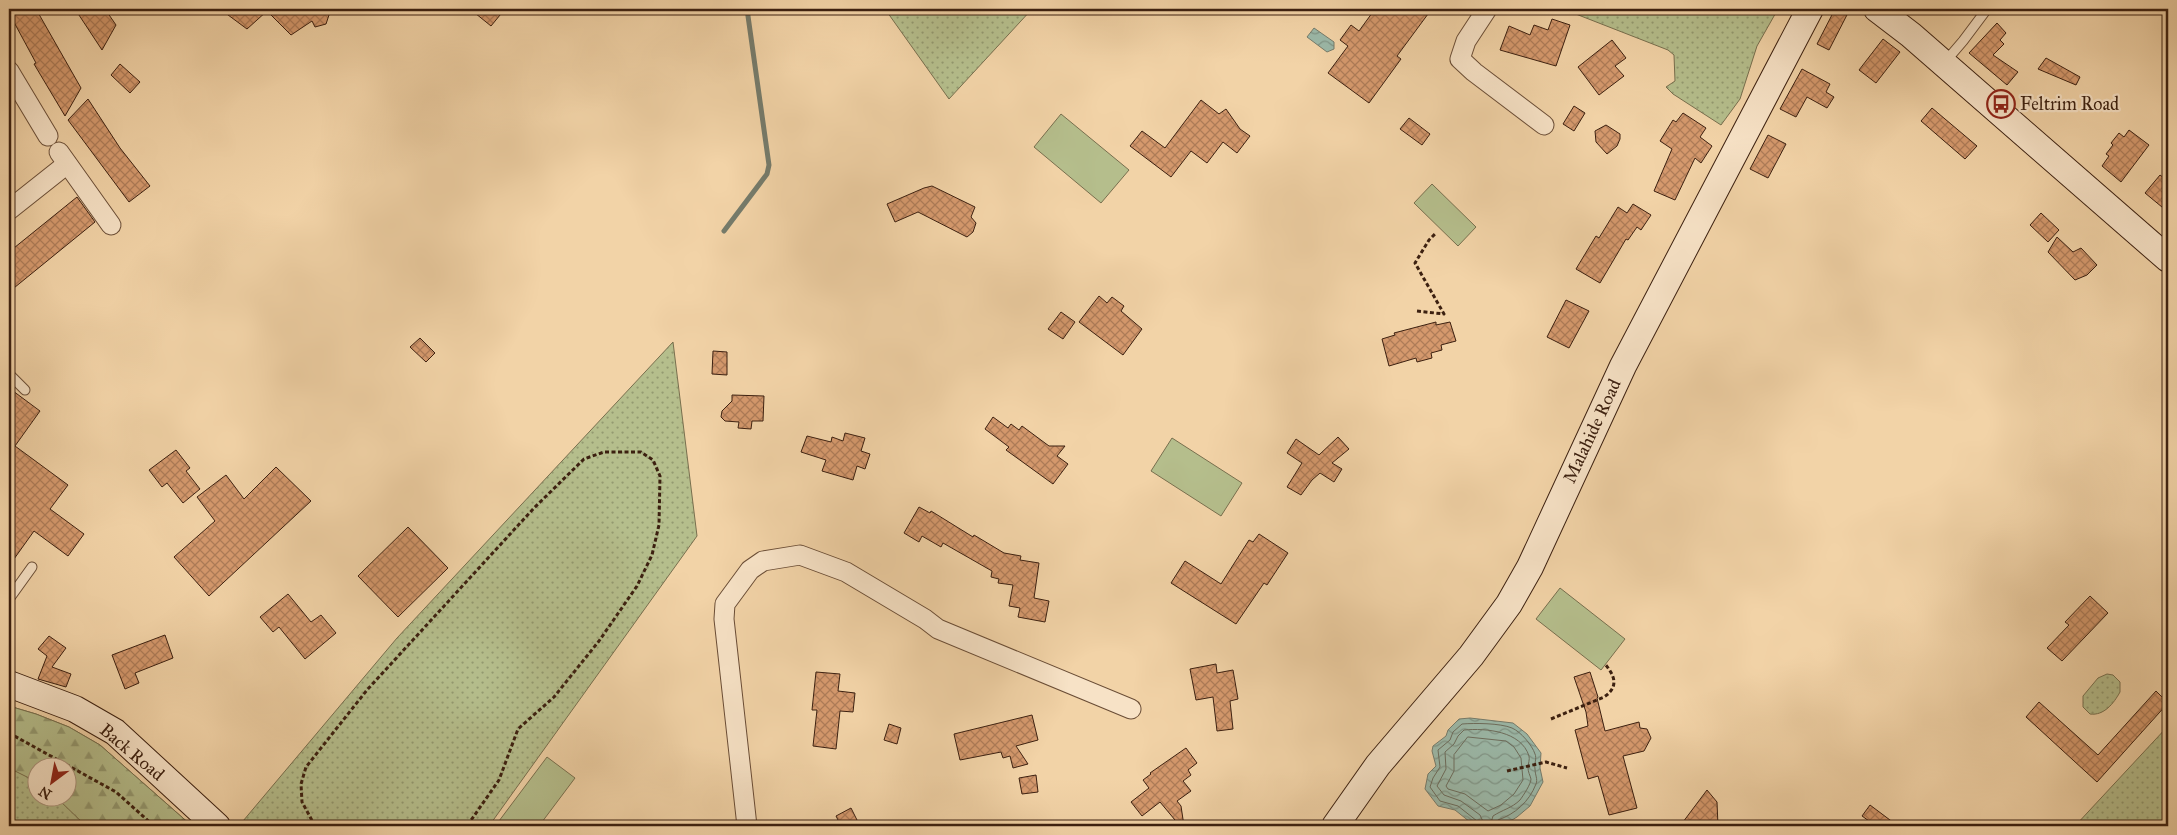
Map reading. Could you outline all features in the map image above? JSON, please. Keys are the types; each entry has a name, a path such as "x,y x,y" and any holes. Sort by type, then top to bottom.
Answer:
{"main road":[{"name":"Malahide Road","path":"1335,826 1378,765 1471,656 1508,604 1530,567 1623,366 1810,9"},
{"path":"1877,9 1944,64 2168,259"},
{"name":"Back Road","path":"9,684 75,709 115,732 217,826"}],"street":[{"path":"1487,9 1466,41 1460,59 1474,72 1544,124"},
{"path":"9,71 48,136"},
{"path":"9,210 63,158 111,225"},
{"path":"747,826 724,619 726,604 750,570 763,561 800,555 846,572 938,629 1131,709"}],"lane":[{"path":"1944,64 1986,9"},
{"path":"9,374 25,390"},
{"path":"9,599 32,567"}],"path":[{"path":"1417,310 1444,314 1415,263 1429,240 1436,233"},
{"path":"315,826 302,802 301,784 306,767 367,690 534,508 584,459 604,452 641,452 653,460 660,476 659,525 652,555 637,586 599,641 554,697 518,729 499,780 467,826"},
{"path":"1551,718 1610,693 1614,683 1614,674 1605,664"},
{"path":"9,733 116,792 154,826"},
{"path":"1506,772 1546,762 1567,768"}],"green space":[{"path":"885,9 1032,9 949,99"},
{"path":"1563,9 1778,9 1757,46 1740,99 1721,125 1673,94 1666,87 1675,81 1674,55 1668,50"},
{"path":"1061,114 1129,170 1101,203 1034,147"},
{"path":"1432,184 1476,227 1458,246 1414,203"},
{"path":"673,342 697,536 489,826 249,826 243,821 397,638"},
{"path":"1172,438 1242,483 1221,516 1151,471"},
{"path":"1560,588 1625,639 1601,670 1536,619"},
{"path":"2107,674 2113,675 2120,682 2120,692 2112,704 2104,711 2090,714 2083,707 2083,696 2098,678"},
{"path":"9,706 69,727 100,745 192,826 9,826"},
{"path":"9,706 69,727 100,745 192,826 86,826 67,808 78,808 78,758 28,758 28,778 9,768"},
{"path":"2168,726 2168,826 2075,826"},
{"path":"547,757 575,778 539,826 506,826 499,821"}],"water":[{"path":"1314,28 1334,42 1334,49 1327,52 1307,37"},
{"path":"1470,718 1513,723 1527,734 1541,753 1540,768 1543,782 1530,806 1507,823 1475,826 1455,810 1438,806 1425,789 1428,774 1436,766 1432,751 1433,746 1446,736 1448,730 1459,719"}],"building":[{"path":"9,9 36,9 81,88 65,116 34,64 36,63 9,13"},
{"path":"75,9 105,9 116,25 102,50"},
{"path":"220,9 331,9 326,24 315,27 312,21 291,35 267,11 247,29"},
{"path":"470,9 505,9 491,26"},
{"path":"1375,9 1421,9 1428,14 1397,56 1401,59 1369,103 1328,73 1348,46 1340,40 1351,25 1359,31"},
{"path":"1835,9 1850,9 1829,50 1817,44"},
{"path":"1552,19 1570,25 1556,66 1500,50 1509,26 1530,35 1534,25 1548,30"},
{"path":"1997,23 2006,33 2000,40 2004,44 1993,55 2018,72 2007,85 1969,53"},
{"path":"1883,39 1900,52 1876,83 1859,70"},
{"path":"1612,40 1626,58 1615,66 1624,76 1599,95 1578,67"},
{"path":"2046,58 2080,77 2076,85 2038,69"},
{"path":"120,64 140,82 130,93 111,75"},
{"path":"1802,69 1830,84 1826,92 1834,97 1827,108 1807,97 1796,117 1780,109"},
{"path":"88,99 120,148 150,186 129,202 68,120"},
{"path":"1201,100 1219,114 1226,109 1240,129 1250,136 1237,153 1223,142 1207,163 1191,151 1171,177 1130,146 1142,131 1165,148"},
{"path":"1574,106 1585,113 1574,131 1563,124"},
{"path":"1932,108 1977,146 1965,159 1921,121"},
{"path":"1683,113 1706,128 1700,137 1712,146 1701,163 1695,158 1675,200 1654,191 1672,149 1660,141 1673,120 1676,122"},
{"path":"1409,118 1430,134 1422,145 1400,129"},
{"path":"1606,125 1620,134 1617,146 1607,154 1596,142 1595,131"},
{"path":"2129,130 2149,145 2121,182 2102,166 2109,156 2106,154 2113,145 2111,143 2119,133 2124,137"},
{"path":"1768,135 1786,144 1768,178 1750,169"},
{"path":"2160,175 2168,181 2168,212 2145,193"},
{"path":"932,186 975,207 971,217 976,223 973,232 967,237 918,212 895,222 887,204"},
{"path":"77,197 95,222 9,292 9,252"},
{"path":"1633,204 1651,215 1641,230 1637,227 1628,240 1626,239 1600,283 1576,269 1596,236 1599,238 1618,207 1627,213"},
{"path":"2041,213 2059,230 2048,242 2030,225"},
{"path":"2057,237 2073,252 2081,248 2097,265 2087,275 2075,280 2048,252"},
{"path":"1099,296 1107,303 1112,297 1124,306 1121,311 1142,329 1123,355 1079,322"},
{"path":"1566,300 1589,311 1569,348 1547,337"},
{"path":"1061,312 1075,322 1063,339 1048,329"},
{"path":"1436,322 1436,325 1450,322 1456,341 1441,345 1442,350 1431,353 1432,358 1417,362 1416,358 1389,366 1382,339 1395,335 1394,333"},
{"path":"420,338 435,353 426,362 410,347"},
{"path":"713,351 727,352 727,375 712,374"},
{"path":"9,388 40,411 15,446 68,485 50,509 84,534 68,556 34,531 9,566"},
{"path":"732,395 764,396 763,421 752,421 751,429 738,428 739,422 725,421 721,417 722,411 732,401"},
{"path":"993,417 1008,428 1011,424 1019,430 1022,426 1049,446 1065,446 1057,456 1068,464 1053,484 1006,450 1009,447 985,429"},
{"path":"845,433 865,438 861,451 870,454 865,469 857,466 853,480 822,471 826,460 801,452 807,436 831,442 832,437 843,441"},
{"path":"1338,437 1349,449 1332,463 1342,469 1334,482 1320,473 1301,495 1287,487 1302,463 1287,453 1296,439 1319,455"},
{"path":"176,450 190,468 186,471 200,489 183,503 167,483 162,487 149,470"},
{"path":"276,467 311,501 209,596 174,557 215,521 197,497 226,475 244,499"},
{"path":"919,507 930,513 931,511 973,537 974,535 1004,553 1021,556 1020,560 1039,563 1034,598 1049,601 1045,622 1018,617 1020,608 1009,606 1013,585 998,583 999,579 991,577 992,571 943,543 941,547 922,536 919,542 904,533"},
{"path":"408,527 448,568 398,617 358,576"},
{"path":"1259,534 1288,553 1267,585 1264,583 1236,624 1171,583 1185,561 1221,584 1249,540 1253,542"},
{"path":"288,594 311,622 321,615 336,633 305,659 279,627 273,632 260,617"},
{"path":"2090,596 2108,613 2062,661 2047,648 2069,625 2065,622"},
{"path":"165,635 173,658 135,673 139,683 125,689 112,655"},
{"path":"49,636 66,648 52,667 71,674 66,687 38,679 47,656 38,649"},
{"path":"1216,664 1217,673 1233,670 1238,699 1230,701 1233,729 1217,731 1213,697 1196,700 1190,669"},
{"path":"816,672 840,674 838,691 855,693 853,712 840,711 836,749 813,746 817,710 812,710"},
{"path":"1590,672 1598,697 1605,731 1639,722 1640,728 1647,729 1651,738 1644,751 1623,756 1637,808 1609,815 1598,776 1588,779 1575,730 1588,726 1586,712 1574,677"},
{"path":"2156,691 2168,703 2097,782 2026,717 2039,702 2098,755"},
{"path":"1032,715 1038,740 1016,746 1028,764 1013,768 1010,756 1003,758 1001,752 960,760 954,734"},
{"path":"889,724 901,728 897,744 884,740"},
{"path":"1186,748 1197,763 1188,770 1191,775 1183,781 1191,791 1177,801 1181,806 1184,826 1180,826 1160,802 1142,816 1131,802 1149,788 1143,780"},
{"path":"1036,775 1038,792 1022,794 1019,778"},
{"path":"1707,790 1717,802 1718,826 1680,826"},
{"path":"1870,805 1898,826 1876,826 1862,816"},
{"path":"851,808 860,826 841,826 836,816"}],"waterway":[{"path":"724,231 767,174 769,165 747,9"}],"place":[{"name":"Feltrim Road","path":"2001,104"}]}
